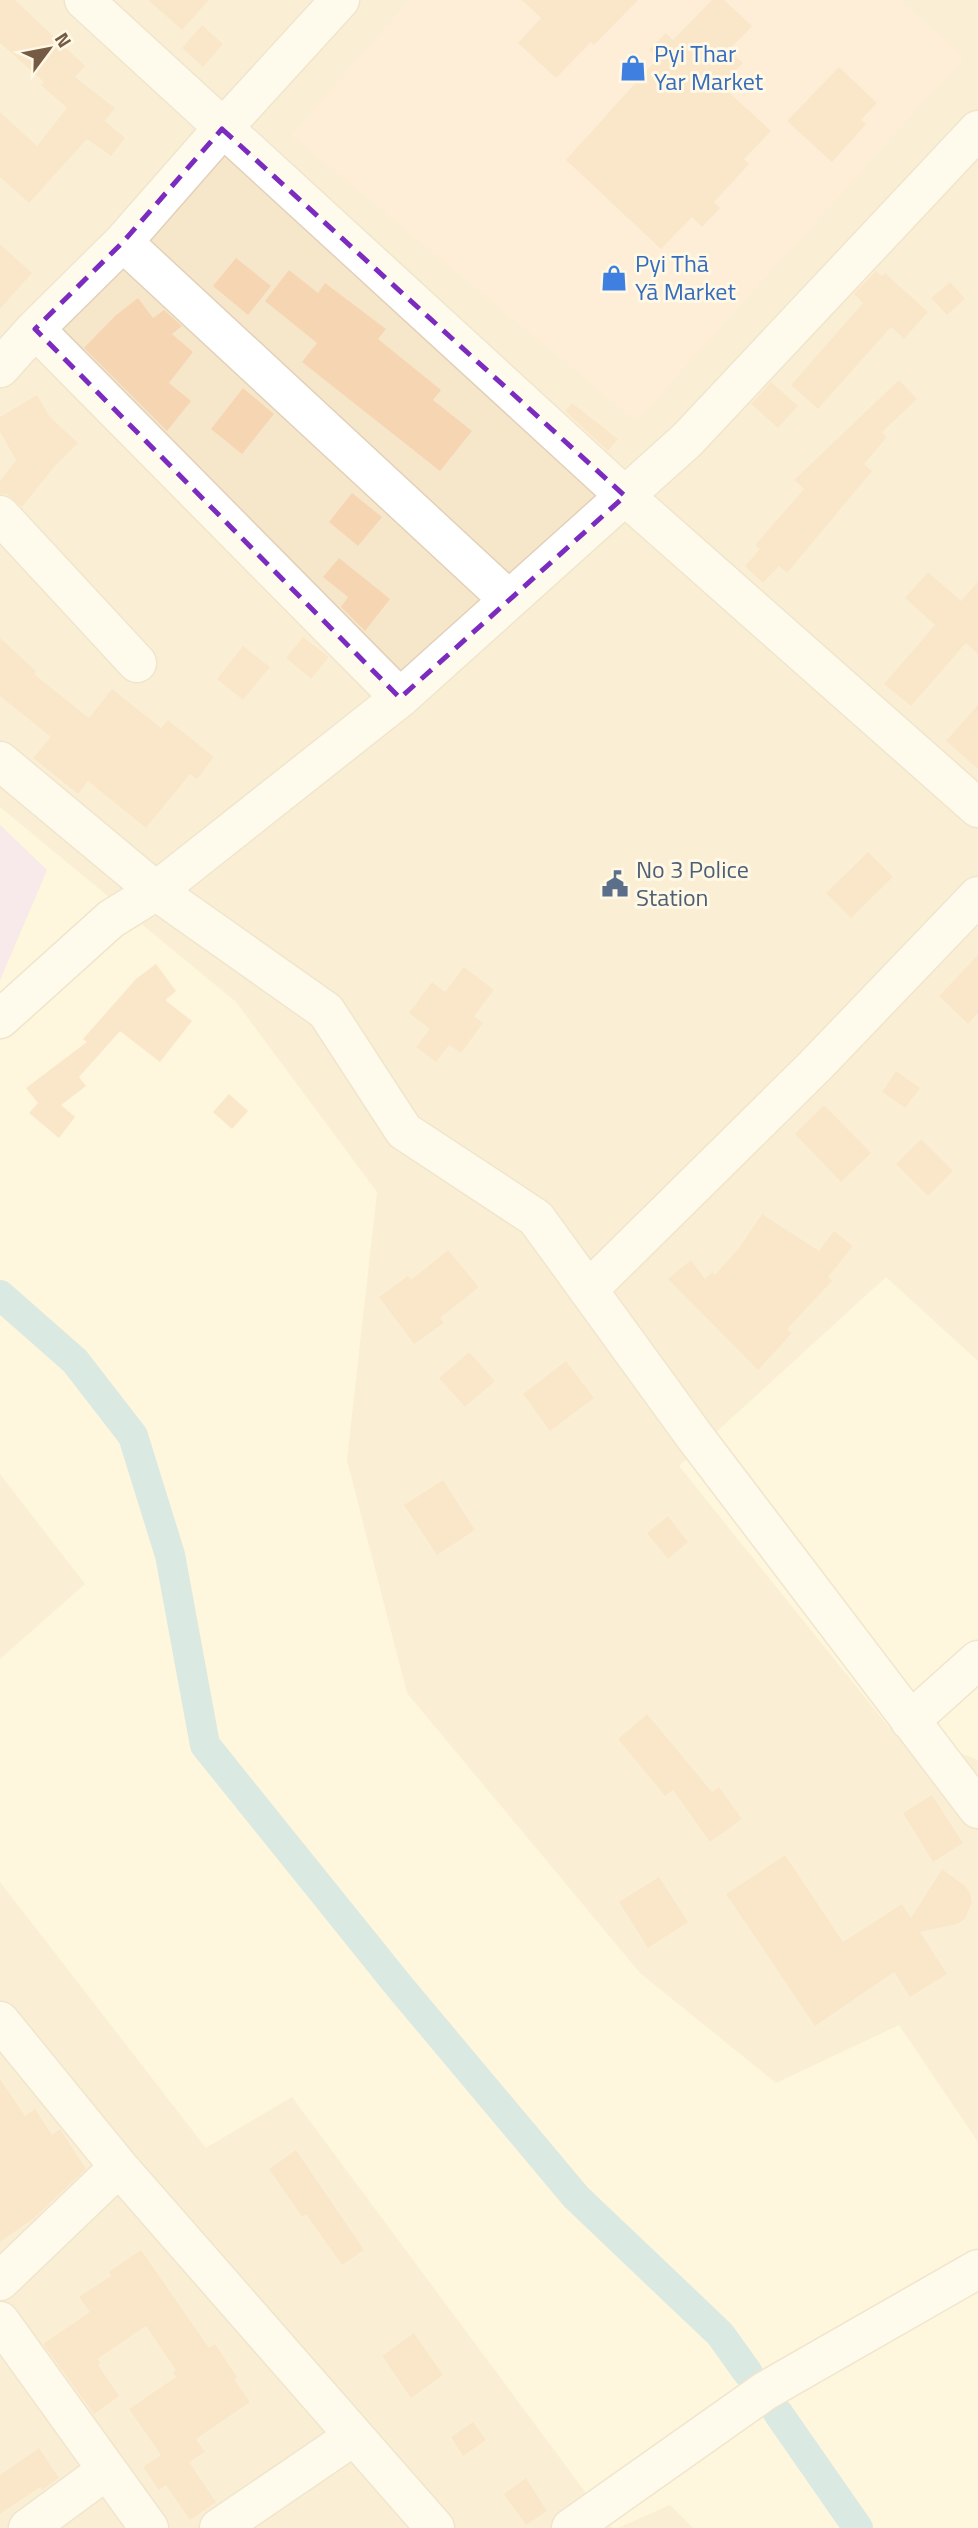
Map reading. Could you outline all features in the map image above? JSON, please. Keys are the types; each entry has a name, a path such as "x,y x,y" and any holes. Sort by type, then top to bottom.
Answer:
{"street":[{"path":"84,0 625,496 978,808"},
{"path":"0,368 35,329 123,242 340,0"},
{"path":"0,1019 111,919 156,891 400,698 687,440 978,130"},
{"path":"123,242 509,600"},
{"path":"35,329 400,698"},
{"path":"0,515 137,663"},
{"path":"0,761 156,891 326,1011 404,1131 536,1218 703,1448 978,1809"},
{"path":"588,1290 815,1066 978,897"},
{"path":"910,1721 978,1660"},
{"path":"0,2021 120,2168 435,2528"},
{"path":"0,2281 120,2168"},
{"path":"571,2528 765,2391 978,2269"},
{"path":"0,2321 149,2528"},
{"path":"219,2528 354,2436"},
{"path":"28,2528 107,2470"}],"highlighted area":[{"path":"222,129 625,496 400,698 35,329 123,242"}],"shaded area":[{"path":"0,0 978,0 978,1361 886,1277 679,1466 888,1726 978,1760 978,2142 899,2025 776,2083 640,1973 407,1693 347,1460 377,1192 236,1002 0,807"},
{"name":"Pyi Thā Yā Market","path":"409,0 900,0 964,57 636,421 292,135"},
{"path":"0,825 47,870 0,980"},
{"path":"0,1474 85,1584 0,1659"},
{"path":"0,1882 206,2148 292,2097 612,2528 0,2528"},
{"path":"670,2505 693,2528 618,2528"}],"building":[{"path":"0,0 15,0 85,66 75,77 115,108 105,121 125,138 111,156 87,139 29,203 0,177 0,112 37,146 67,108 41,85 44,82 0,43"},
{"path":"148,0 209,0 182,30"},
{"path":"522,0 638,0 594,45 591,42 556,78 518,43 541,18"},
{"path":"712,0 724,0 752,26 729,50 743,63 721,85 771,131 744,159 749,164 714,202 720,208 702,227 692,217 661,249 566,160 658,58 649,50 666,33 673,40"},
{"path":"202,25 223,44 203,67 182,48"},
{"path":"839,67 877,103 861,120 866,124 832,162 787,121"},
{"path":"0,244 32,273 0,309"},
{"path":"236,258 271,286 248,315 213,286"},
{"path":"289,270 318,293 325,283 386,329 378,339 441,390 433,400 472,431 440,471 302,362 317,343 265,301"},
{"path":"876,271 882,276 885,273 928,312 904,339 891,327 818,409 791,385 863,303 854,294"},
{"path":"950,282 965,299 947,315 931,298"},
{"path":"138,298 153,318 164,310 182,326 172,334 193,352 169,383 191,401 167,431 84,348 115,316"},
{"path":"899,380 917,399 882,432 887,437 864,464 872,471 787,573 779,566 763,583 745,566 760,549 755,545 804,489 794,480"},
{"path":"771,382 798,406 778,428 751,404"},
{"path":"243,388 274,414 242,454 211,429"},
{"path":"37,395 50,417 78,443 54,467 22,507 7,494 0,494 0,481 16,460 0,432 0,417"},
{"path":"572,403 618,439 608,451 565,411"},
{"path":"352,493 382,517 358,546 329,522"},
{"path":"339,558 390,599 365,631 341,607 348,597 323,577"},
{"path":"928,572 961,601 978,582 978,654 966,643 911,706 884,684 935,625 905,598"},
{"path":"303,637 329,657 311,679 286,658"},
{"path":"0,638 36,671 34,674 89,718 112,689 161,728 168,720 214,757 197,779 190,774 146,828 88,781 78,794 33,758 51,737 0,696"},
{"path":"243,646 270,667 243,700 217,679"},
{"path":"978,705 978,769 946,741"},
{"path":"868,852 893,877 851,918 826,893"},
{"path":"978,955 978,1013 968,1024 939,996"},
{"path":"156,964 176,991 165,1000 192,1021 160,1062 120,1031 79,1077 86,1086 61,1105 75,1117 59,1138 29,1113 38,1103 26,1088 87,1042 83,1039 136,979"},
{"path":"464,967 494,990 474,1016 483,1023 461,1053 449,1045 436,1062 416,1047 430,1029 409,1013 432,982 445,992"},
{"path":"896,1071 920,1088 905,1108 882,1092"},
{"path":"229,1094 248,1111 232,1129 213,1112"},
{"path":"824,1105 871,1153 841,1182 795,1134"},
{"path":"921,1139 953,1171 928,1196 896,1164"},
{"path":"762,1214 819,1251 834,1231 853,1246 828,1277 832,1281 787,1329 792,1333 758,1370 668,1279 691,1260 705,1279 712,1272 715,1275 739,1248"},
{"path":"448,1250 479,1287 440,1318 444,1323 414,1344 379,1297 408,1276 411,1280"},
{"path":"469,1352 495,1381 465,1407 439,1378"},
{"path":"566,1361 594,1398 550,1431 523,1394"},
{"path":"443,1480 475,1530 437,1555 404,1505"},
{"path":"668,1516 688,1542 668,1559 647,1533"},
{"path":"647,1714 712,1792 719,1787 742,1819 710,1842 673,1790 665,1796 618,1739"},
{"path":"932,1795 963,1843 933,1862 903,1813"},
{"path":"785,1855 843,1942 902,1904 911,1918 942,1869 965,1886 972,1902 965,1919 957,1924 920,1932 947,1974 910,1997 894,1972 815,2026 726,1894"},
{"path":"659,1877 688,1922 648,1948 619,1902"},
{"path":"0,2079 25,2116 35,2109 52,2135 60,2129 86,2169 34,2218 0,2242"},
{"path":"296,2150 364,2250 342,2265 306,2214 302,2217 269,2169"},
{"path":"141,2250 209,2348 215,2344 250,2402 196,2439 205,2452 189,2462 216,2502 190,2520 166,2485 159,2490 143,2467 161,2455 129,2409 176,2377 173,2372 176,2370 146,2326 97,2359 101,2363 98,2365 119,2396 94,2414 43,2344 90,2312 79,2297 111,2276 109,2272"},
{"path":"414,2333 443,2375 411,2398 382,2356"},
{"path":"473,2422 486,2440 463,2456 451,2437"},
{"path":"39,2448 59,2478 42,2490 40,2487 0,2514 0,2475"},
{"path":"526,2478 547,2511 526,2525 504,2494"}],"waterway":[{"path":"0,1295 75,1361 133,1436 170,1555 205,1745 399,1986 576,2197 720,2334 748,2373"},
{"path":"778,2413 858,2528"}],"place":[{"name":"Pyi Thar Yar Market","path":"633,68"},
{"name":"Pyi Thā Yā Market","path":"614,278"},
{"name":"No 3 Police Station","path":"615,884"}]}
